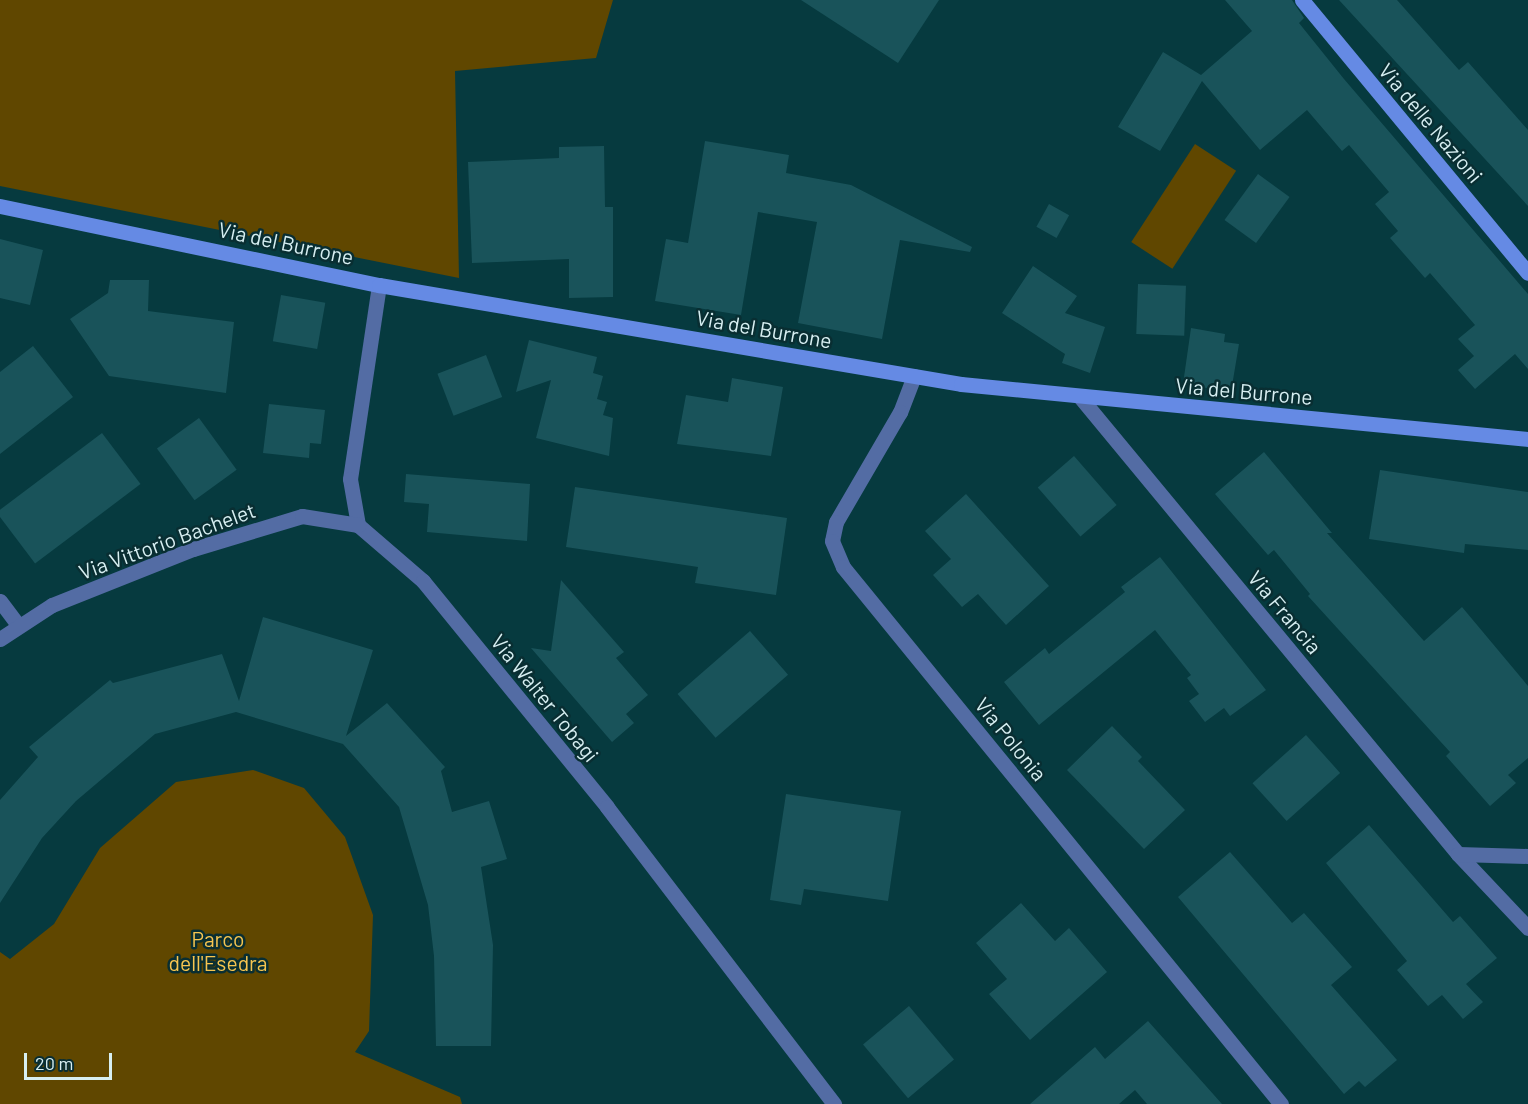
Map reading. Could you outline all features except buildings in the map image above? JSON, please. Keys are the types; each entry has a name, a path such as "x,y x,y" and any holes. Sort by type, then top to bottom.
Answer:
{"street":[{"name":"Via delle Nazioni","path":"1302,0 1528,273"},
{"name":"Via del Burrone","path":"0,206 379,285 914,376 1080,397 1528,439"},
{"path":"358,525 350,478 379,285"},
{"name":"Via Polonia","path":"914,376 900,412 836,522 832,541 843,567 1281,1104"},
{"name":"Via Francia","path":"1080,397 1458,854 1528,928"},
{"name":"Via Vittorio Bachelet","path":"0,639 52,606 183,554 280,523 302,516 358,525"},
{"name":"Via Walter Tobagi","path":"358,525 423,581 607,807 834,1104"},
{"path":"0,601 18,626"},
{"path":"1458,854 1528,856"}],"green space":[{"path":"0,0 613,0 596,58 455,71 459,278 0,186"},
{"path":"1195,144 1236,171 1172,269 1131,242"},
{"name":"Parco dell'Esedra","path":"253,770 304,788 345,837 373,915 369,1031 355,1052 460,1097 462,1104 0,1104 0,952 10,959 54,924 100,848 176,782"}]}
